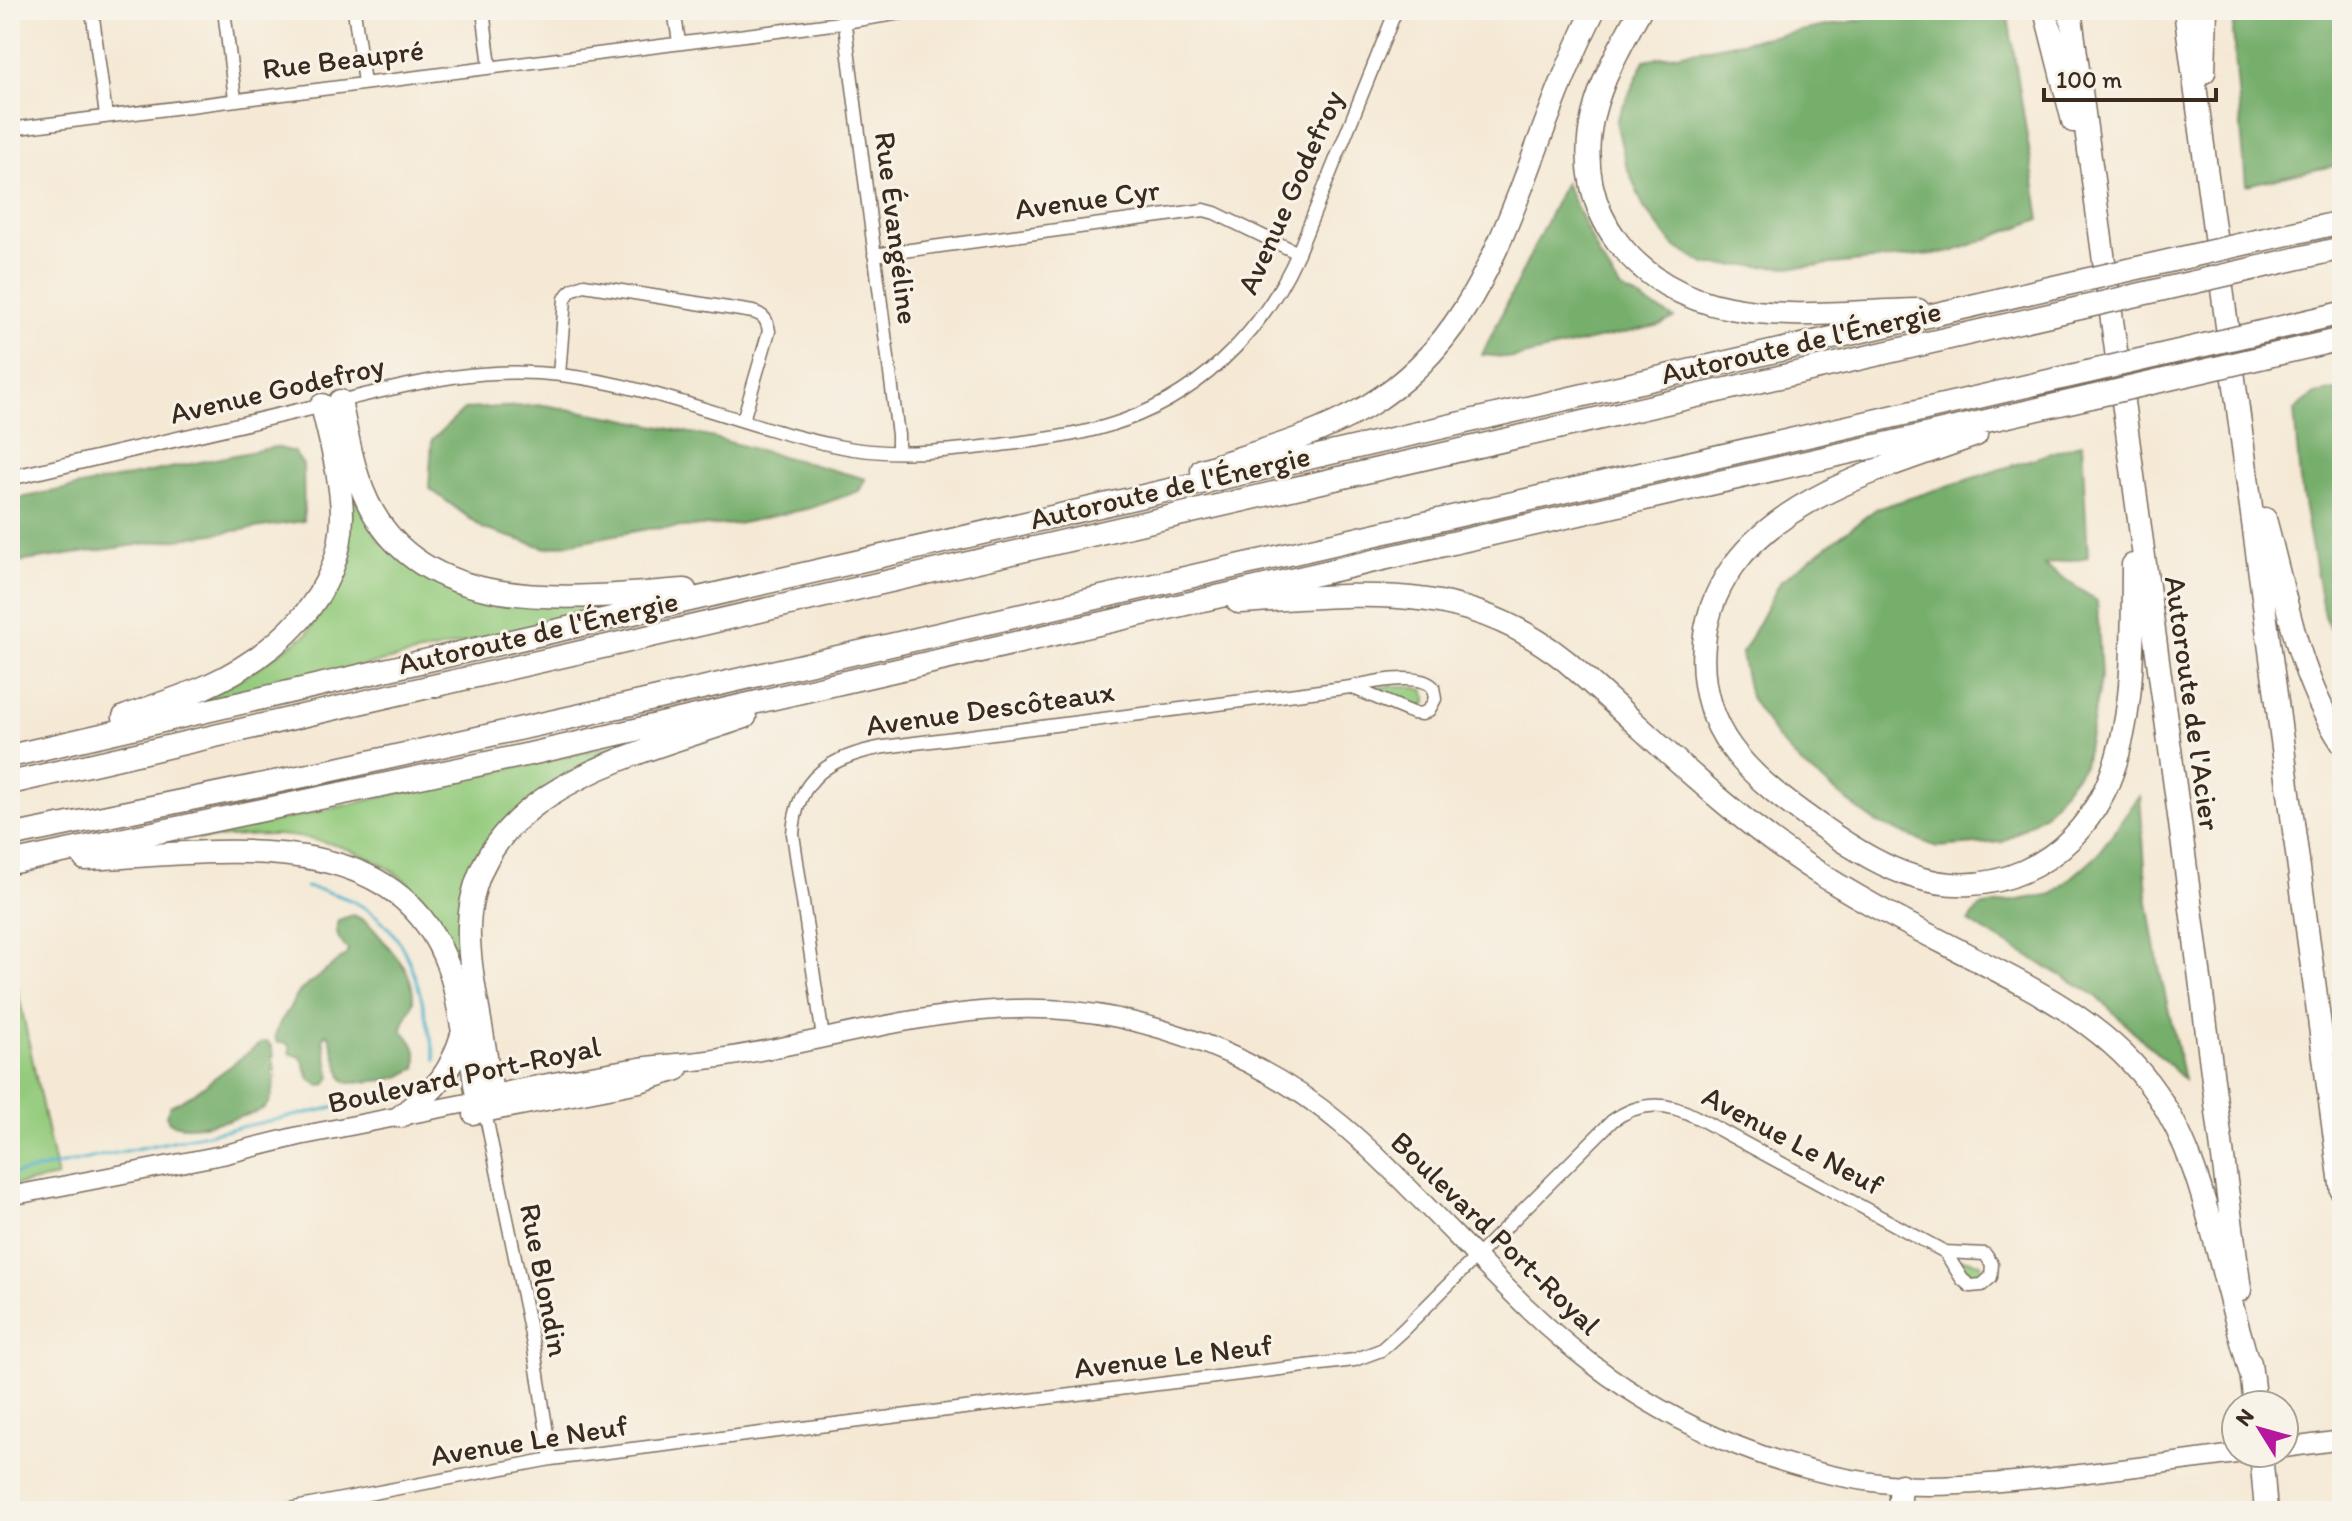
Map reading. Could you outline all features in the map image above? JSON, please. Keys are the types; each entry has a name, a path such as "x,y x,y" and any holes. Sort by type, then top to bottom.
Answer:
{"highway":[{"path":"1056,516 1305,435 1366,407 1416,369 1451,331 1482,281 1594,10"},
{"path":"1640,10 1602,86 1589,145 1592,186 1600,212 1611,234 1636,263 1665,285 1688,297 1716,306 1748,311 1801,315 1963,309"},
{"path":"2045,10 2096,211"},
{"name":"Autoroute de l'Acier","path":"2070,10 2253,1389"},
{"path":"2185,10 2342,1192"},
{"path":"2203,137 2206,10"},
{"path":"2283,235 2342,212"},
{"path":"10,756 2342,222"},
{"name":"Autoroute de l'Énergie","path":"10,783 2342,248"},
{"path":"10,836 358,765 645,701 2342,313"},
{"path":"17,862 443,773 2341,339"},
{"path":"331,403 373,512 405,552 442,574 489,590 548,597 609,596 758,584"},
{"path":"45,748 182,696 228,675 277,642 308,611 320,594 333,565 342,523 331,403"},
{"path":"2064,403 1849,482 1787,517 1758,538 1741,556 1714,601 1705,634 1703,658 1712,711 1737,754 1763,781 1814,821 1872,858 1914,877 1953,884 1981,883 2016,874 2052,856 2074,837 2092,813 2112,772 2123,733 2131,660 2134,492"},
{"path":"2241,430 2300,653 2322,710 2342,743"},
{"path":"1177,606 1342,595 1396,596 1450,604 1517,629 1566,661 1724,801 1795,857 1861,898 2038,992 2089,1025 2117,1048 2142,1075 2181,1138 2204,1201 2252,1378"},
{"path":"485,1103 469,926 471,904 480,875 505,835 525,814 549,796 602,767 848,681"},
{"path":"17,862 254,851 313,858 377,881 401,896 431,931 450,971 463,1032 485,1103"},
{"path":"401,1116 440,1083 452,1064 463,1032"},
{"path":"2262,1469 2266,1511"},
{"path":"1899,1511 1901,1485"}],"main road":[{"name":"Boulevard Port-Royal","path":"10,1196 401,1116 640,1083 719,1058 962,1012 1035,1008 1080,1011 1187,1037 1250,1064 1288,1086 1331,1116 1382,1161 1527,1308 1573,1349 1628,1389 1675,1417 1729,1443 1778,1460 1901,1485 2000,1482 2220,1456"},
{"name":"Boulevard Port-Royal","path":"222,1155 368,1135 485,1103"},
{"path":"2300,1446 2342,1440"}],"street":[{"path":"92,10 106,116"},
{"path":"224,10 235,99"},
{"path":"354,10 364,83"},
{"path":"483,10 490,66"},
{"path":"674,10 679,42"},
{"name":"Rue Beaupré","path":"10,129 679,42 843,16 920,10"},
{"name":"Avenue Godefroy","path":"10,478 464,374 503,372 559,375 643,390 838,447 898,452 974,448 1074,434 1114,424 1159,404 1210,371 1245,338 1277,296 1298,253 1396,10"},
{"name":"Rue Évangéline","path":"843,16 898,452"},
{"name":"Avenue Cyr","path":"874,255 1204,210 1298,253"},
{"path":"559,375 565,299 575,287 584,285 753,312 762,315 768,322 769,331 743,420"},
{"name":"Avenue Descôteaux","path":"823,1038 793,834 795,813 803,793 817,775 834,762 854,753 884,747 1369,683 1420,679 1434,689 1435,699 1429,710 1416,714 1351,687"},
{"name":"Rue Blondin","path":"485,1103 534,1349 551,1459"},
{"name":"Avenue Le Neuf","path":"279,1511 551,1459 1354,1360 1381,1350 1612,1121 1636,1107 1672,1107 1698,1118 1945,1252"}],"green space":[{"path":"1912,10 2007,10 2040,219 1952,252 1803,267 1707,265 1674,246 1644,208 1626,165 1616,121 1645,60"},
{"path":"2235,10 2342,10 2342,164 2246,185 2233,32"},
{"path":"1565,183 1600,257 1620,288 1674,318 1660,325 1514,358 1482,355"},
{"path":"2342,389 2342,657 2324,616 2300,481 2294,410 2315,394"},
{"path":"544,405 714,438 866,479 859,491 811,508 737,524 647,529 546,548 484,529 429,488 432,440 465,409"},
{"path":"2082,443 2088,557 2044,565 2097,601 2101,677 2084,765 2046,813 2003,842 1937,847 1875,822 1802,765 1776,737 1750,697 1741,655 1781,581 1876,509"},
{"path":"275,447 294,452 303,465 304,521 10,563 10,500"},
{"path":"353,499 358,501 379,540 411,567 591,604 596,610 594,613 206,702 203,699 246,676 307,634 330,596"},
{"path":"1391,686 1424,690 1426,703 1419,708 1414,707 1370,688"},
{"path":"617,744 619,750 494,839 460,959 453,957 443,927 430,906 414,888 373,860 326,843 278,835 197,839"},
{"path":"2140,795 2147,896 2158,963 2184,1079 2095,995 1969,922 1979,907 2053,894 2097,855"},
{"path":"353,915 373,928 400,960 411,982 413,1001 402,1031 415,1047 416,1068 386,1080 349,1083 343,1079 329,1036 325,1034 323,1039 331,1077 320,1086 310,1079 301,1057 290,1054 290,1047 277,1042 275,1036 300,991 346,955 348,950 338,936 337,925 338,920"},
{"path":"10,953 57,1177 10,1186"},
{"path":"268,1042 273,1053 275,1075 272,1093 265,1107 240,1117 204,1125 182,1126 169,1122 166,1115 170,1106 193,1094 261,1043"},
{"path":"1961,1259 1981,1263 1982,1273 1976,1278 1971,1277"},
{"path":"2248,1505 2247,1511 2168,1511"}],"waterway":[{"path":"306,887 341,896 368,910 388,927 413,972 436,1060"},
{"path":"10,1175 399,1094"}]}
